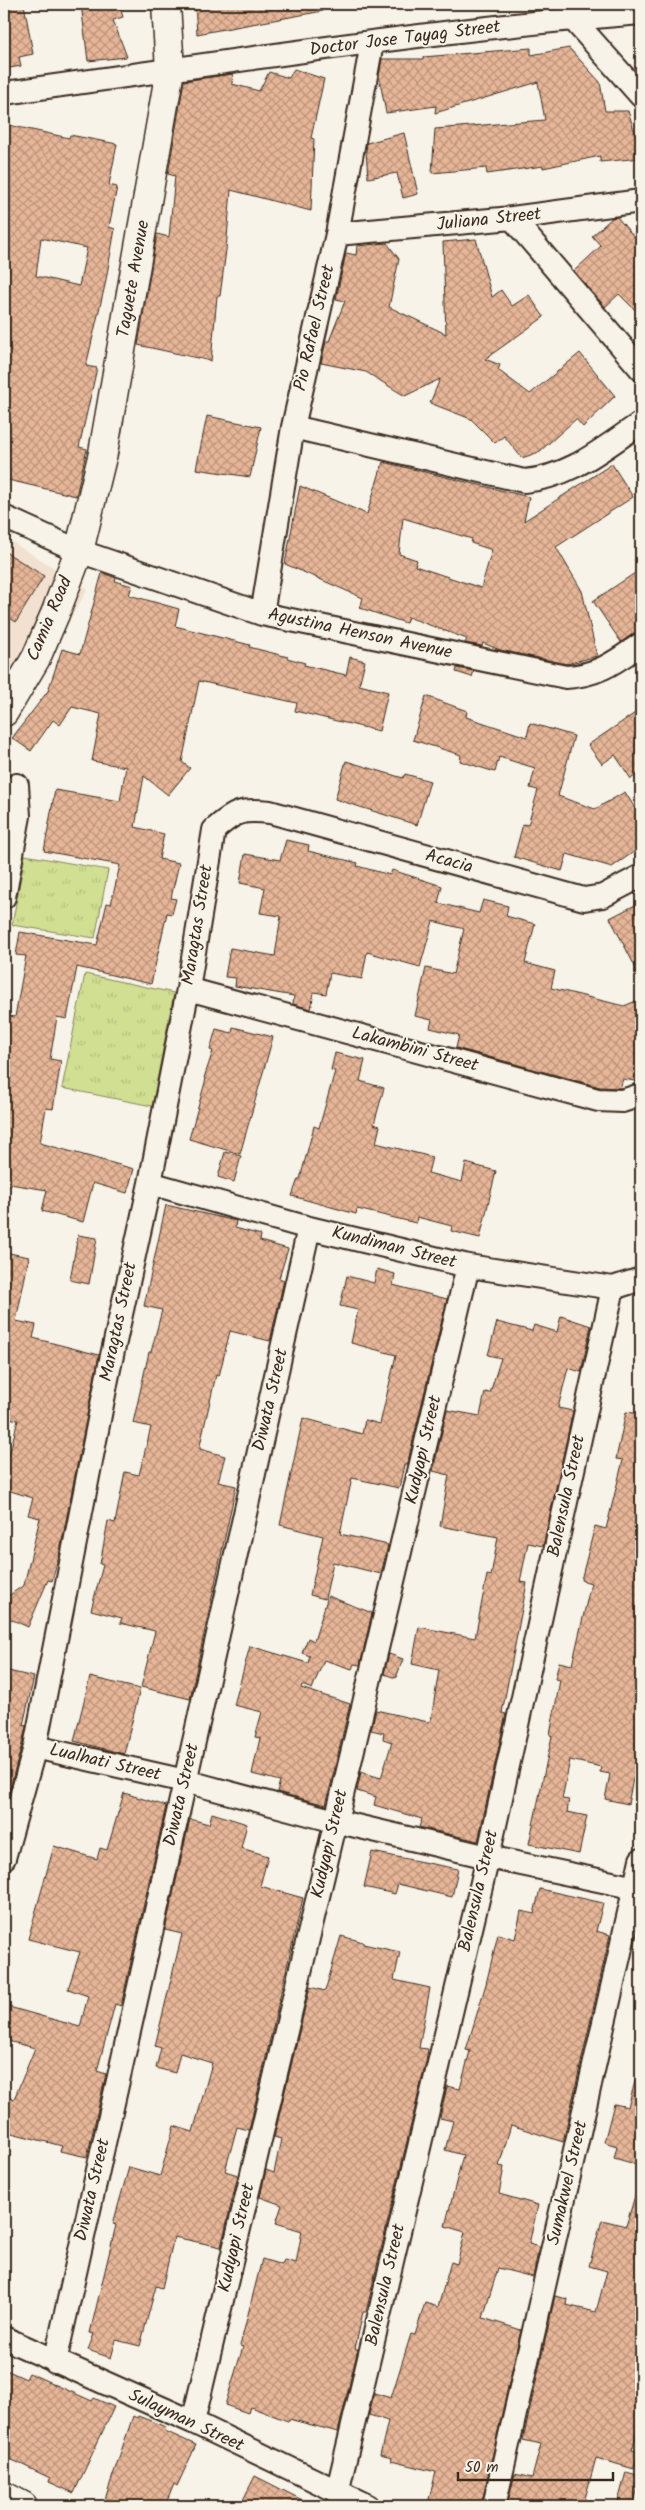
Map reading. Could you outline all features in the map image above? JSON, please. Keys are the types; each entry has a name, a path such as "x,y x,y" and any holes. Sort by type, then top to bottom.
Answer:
{"street":[{"name":"Taguete Avenue","path":"79,551 103,453 170,70 166,4"},
{"name":"Doctor Jose Tayag Street","path":"4,93 372,43 572,18 641,13"},
{"path":"572,18 641,96"},
{"name":"Pio Rafael Street","path":"262,614 293,428 336,234 372,43"},
{"name":"Juliana Street","path":"336,234 512,218 641,201"},
{"path":"512,218 641,369"},
{"path":"293,428 524,481 544,480 569,471 641,423"},
{"name":"Agustina Henson Avenue","path":"4,517 79,551 262,614 566,677 588,675 603,669 641,644"},
{"name":"Camia Road","path":"4,712 36,658 79,551"},
{"path":"4,897 19,816 17,785"},
{"name":"Acacia","path":"254,810 270,812 584,899 603,896 641,876"},
{"name":"Maragtas Street","path":"4,1858 35,1747 108,1368 150,1183 188,989 214,830 231,814 254,810"},
{"name":"Lakambini Street","path":"188,989 598,1100 622,1102 641,1094"},
{"name":"Kundiman Street","path":"150,1183 309,1228 468,1266 613,1288 641,1279"},
{"name":"Diwata Street","path":"55,2362 309,1228"},
{"name":"Kudyapi Street","path":"193,2422 468,1266"},
{"name":"Balensula Street","path":"337,2493 488,1857 613,1288"},
{"name":"Lualhati Street","path":"35,1747 185,1781 335,1821 488,1857 638,1888"},
{"name":"Sumakwel Street","path":"494,2506 638,1888 641,1860"},
{"name":"Sulayman Street","path":"4,2338 193,2422 337,2493 368,2506"},
{"path":"4,2496 23,2506"}],"shaded area":[{"path":"4,537 88,589 4,729"}],"green space":[{"path":"25,855 108,870 95,938 12,925"},
{"path":"85,974 174,993 152,1106 62,1088"}],"building":[{"path":"4,4 24,4 33,54 19,57 21,66 4,69"},
{"path":"81,4 119,4 123,17 113,20 127,57 88,61"},
{"path":"195,4 323,4 323,11 197,34"},
{"path":"531,48 531,55 569,48 600,82 605,111 628,111 635,133 641,132 641,158 600,162 600,156 543,168 543,166 487,174 486,168 432,173 435,129 545,120 538,82 435,113 436,106 386,113 379,76 382,59 424,59 423,57"},
{"path":"294,69 324,79 311,138 314,139 311,211 231,190 226,250 220,296 217,296 211,361 138,345 157,234 169,237 175,176 168,174 184,81 233,74 232,84 259,91 269,72 289,78"},
{"path":"4,124 69,138 70,135 117,144 109,185 117,187 109,227 115,229 105,285 86,366 97,368 79,447 87,449 76,496 4,479","holes":["41,238 87,248 79,286 36,276"]},
{"path":"404,133 418,194 403,198 397,173 368,178 366,151 367,143"},
{"path":"617,217 641,245 641,316 619,294 605,307 574,271 601,246 592,236 612,218"},
{"path":"476,239 492,297 501,290 512,306 529,295 544,317 485,359 500,365 498,370 530,394 580,353 615,396 583,427 576,419 539,452 522,458 504,436 495,443 471,419 430,403 440,379 405,396 366,372 321,363 326,341 329,341 345,301 336,299 346,253 356,255 357,246 387,243 399,259 389,307 446,334 443,242"},
{"path":"207,416 261,427 250,477 196,469"},
{"path":"383,462 529,497 524,521 612,464 633,497 556,547 582,591 597,656 567,664 500,650 483,643 482,646 465,643 467,639 408,617 406,623 360,608 363,598 285,564 300,486 367,514","holes":["403,518 472,539 471,543 492,550 481,588 415,566 417,560 399,554"]},
{"path":"4,551 44,576 16,622 4,614"},
{"path":"641,569 641,631 634,633 621,642 593,601"},
{"path":"102,573 116,578 115,581 132,586 129,595 179,609 175,626 250,645 249,647 305,663 304,665 346,675 350,657 365,661 359,685 388,692 379,731 295,711 297,703 199,681 182,762 190,768 168,795 144,776 135,827 164,834 159,859 179,863 171,898 176,899 172,914 167,913 151,984 77,967 67,1019 57,1017 50,1059 61,1061 53,1109 46,1108 40,1143 134,1169 127,1193 93,1183 83,1222 42,1211 47,1190 4,1183 4,1015 15,1017 26,956 16,955 20,932 97,945 107,903 111,904 120,865 44,851 55,790 120,801 126,767 92,761 101,714 72,707 60,725 53,720 31,751 12,738 48,691 62,649 80,654"},
{"path":"457,668 474,671 472,677 456,672"},
{"path":"426,696 467,711 466,717 527,737 530,723 574,736 558,796 595,809 625,792 641,818 641,847 612,867 567,854 562,871 514,857 523,824 528,825 538,790 530,788 535,768 499,757 495,772 460,761 461,755 413,740"},
{"path":"641,709 641,771 631,779 615,755 602,764 588,745"},
{"path":"346,761 403,778 405,774 430,781 417,825 335,799"},
{"path":"286,840 309,845 308,851 358,863 357,866 390,875 392,870 442,886 438,903 479,913 483,900 508,906 506,916 535,924 525,963 555,971 551,988 624,1006 641,999 641,1082 623,1079 620,1088 600,1087 456,1048 459,1035 430,1028 432,1020 415,1016 426,968 453,974 464,929 433,921 420,967 367,952 362,979 330,973 326,994 314,992 311,1009 293,1004 294,996 235,986 236,978 225,977 230,948 275,956 281,916 260,913 265,888 240,883 245,854 280,860"},
{"path":"641,902 641,978 610,918"},
{"path":"233,1027 273,1037 240,1154 189,1139 206,1079 204,1078 213,1051 210,1050 216,1029 232,1033"},
{"path":"335,1053 365,1060 360,1081 384,1088 374,1124 380,1126 376,1143 432,1157 428,1173 462,1182 466,1163 496,1171 480,1238 451,1231 452,1226 417,1217 416,1223 357,1209 356,1214 292,1196 298,1179 300,1179 314,1126 319,1128 335,1071 331,1070"},
{"path":"225,1152 241,1156 234,1182 218,1177"},
{"path":"166,1205 236,1221 235,1228 261,1235 260,1241 288,1249 279,1278 284,1280 270,1341 230,1331 219,1376 216,1375 200,1445 200,1449 225,1456 218,1482 236,1486 190,1699 141,1687 155,1631 120,1623 122,1618 91,1610 103,1565 100,1564 108,1521 115,1523 125,1472 139,1475 151,1427 133,1423 149,1352 151,1352 162,1310 144,1306"},
{"path":"78,1235 97,1238 89,1284 70,1280"},
{"path":"4,1252 29,1257 16,1321 36,1325 33,1338 99,1355 59,1556 52,1581 48,1580 28,1627 4,1616 4,1599 24,1585 40,1518 28,1515 33,1498 4,1489 4,1458 8,1459 18,1420 4,1417"},
{"path":"377,1269 395,1274 393,1285 447,1299 407,1465 404,1465 399,1488 352,1478 340,1534 388,1545 381,1574 333,1562 325,1599 310,1595 323,1536 280,1525 303,1418 362,1434 365,1420 380,1424 396,1355 351,1343 358,1310 340,1306 347,1276 374,1283"},
{"path":"561,1316 591,1326 581,1372 568,1368 558,1408 573,1411 543,1546 528,1543 520,1582 527,1583 502,1713 506,1714 478,1841 419,1827 422,1819 374,1805 376,1797 357,1791 361,1772 381,1778 392,1742 383,1739 384,1733 371,1730 376,1710 428,1722 431,1720 439,1670 412,1664 419,1627 475,1638 487,1575 491,1576 498,1537 440,1526 449,1475 433,1471 447,1410 480,1416 485,1392 490,1393 501,1358 488,1355 497,1322 532,1331 534,1325 557,1332"},
{"path":"626,1412 641,1414 641,1781 633,1779 628,1804 605,1799 610,1774 600,1772 601,1767 570,1760 562,1799 569,1800 567,1812 587,1816 579,1854 529,1844 552,1736 550,1735 560,1680 555,1679 559,1662 572,1665 591,1583 581,1580 595,1526 606,1529 623,1460 616,1459"},
{"path":"328,1596 372,1613 360,1665 354,1664 352,1669 324,1660 312,1689 302,1685 301,1688 350,1704 326,1805 277,1792 280,1781 252,1774 260,1738 255,1737 262,1712 234,1705 250,1646 308,1663 310,1656 302,1653 308,1638 314,1641"},
{"path":"389,1654 403,1659 396,1678 384,1674"},
{"path":"4,1670 34,1677 23,1725 26,1726 22,1744 4,1810"},
{"path":"90,1677 140,1689 124,1754 74,1741"},
{"path":"124,1793 166,1806 121,2006 115,2004 97,2071 106,2074 87,2157 60,2151 62,2146 4,2131 4,2108 7,2097 14,2099 35,2048 4,2040 4,2028 9,2007 80,2027 88,1996 68,1989 80,1952 28,1939 54,1846 97,1859 100,1848 107,1850"},
{"path":"212,1813 247,1824 241,1848 268,1856 260,1886 303,1898 249,2130 237,2127 225,2171 238,2175 221,2247 174,2237 162,2288 156,2286 140,2346 116,2340 111,2358 88,2350 94,2334 90,2333 116,2225 113,2224 129,2167 160,2176 174,2126 193,2132 212,2063 180,2053 175,2073 156,2068 161,2048 155,2046 182,1934 165,1930 190,1819 209,1824"},
{"path":"372,1852 458,1869 452,1897 398,1884 395,1894 364,1887"},
{"path":"540,1889 603,1903 596,1931 610,1935 563,2142 511,2125 499,2166 504,2167 499,2194 538,2205 529,2244 539,2247 533,2277 498,2268 483,2318 521,2330 481,2506 441,2506 428,2503 436,2472 391,2461 392,2458 380,2455 388,2421 369,2415 374,2393 391,2398 411,2334 415,2335 425,2303 438,2307 451,2262 457,2264 465,2232 445,2226 463,2155 445,2150 453,2121 440,2118 447,2086 460,2089 470,2051 466,2050 486,1984 498,1934 515,1939 521,1911 534,1914"},
{"path":"341,1936 363,1942 363,1944 400,1952 394,1980 430,1988 419,2048 428,2049 426,2062 366,2312 363,2312 355,2349 358,2349 338,2432 289,2419 288,2421 250,2407 248,2413 225,2405 243,2347 240,2346 262,2259 282,2265 284,2260 296,2263 302,2231 276,2223 282,2205 260,2197 266,2170 274,2173 281,2139 274,2137 310,1987 325,1991"},
{"path":"636,2078 641,2078 641,2161 636,2160 635,2164 614,2158 617,2146 604,2142 614,2104 628,2107"},
{"path":"637,2189 641,2189 641,2419 632,2450 638,2452 634,2469 596,2458 583,2506 507,2506 515,2474 532,2478 541,2444 523,2440 555,2296 567,2299 566,2305 596,2312 607,2271 589,2266 602,2220 626,2226"},
{"path":"4,2369 26,2379 29,2373 92,2401 94,2398 114,2407 74,2493 49,2482 50,2478 4,2456"},
{"path":"133,2416 137,2418 138,2416 166,2427 165,2431 196,2445 177,2486 174,2484 165,2506 127,2506 105,2499"},
{"path":"626,2472 641,2476 633,2506 617,2506"},
{"path":"255,2476 314,2506 240,2506"}]}
